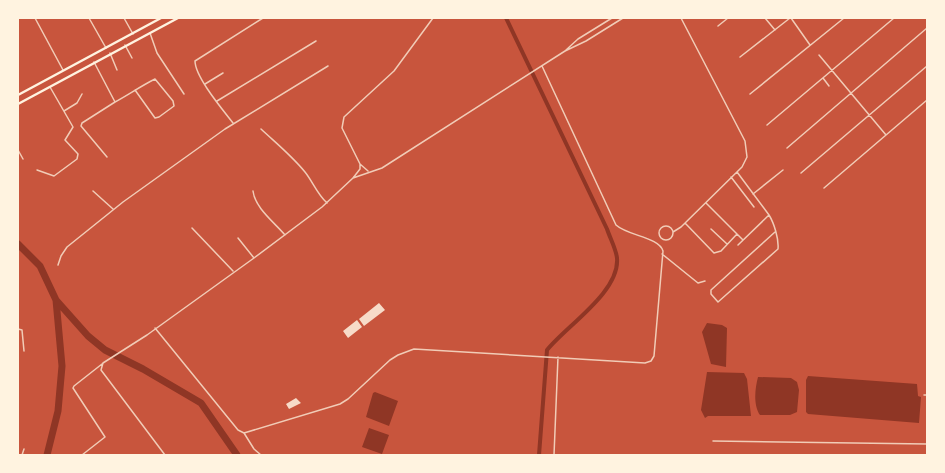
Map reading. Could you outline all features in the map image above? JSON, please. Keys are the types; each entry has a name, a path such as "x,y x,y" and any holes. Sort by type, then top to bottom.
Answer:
{"main road":[{"path":"18,95 161,18"},
{"path":"18,104 110,53 178,18"},
{"path":"133,34 136,40"}],"street":[{"path":"35,18 63,70"},
{"path":"89,18 106,48"},
{"path":"124,18 133,34"},
{"path":"233,123 205,84 195,67 195,61 263,18"},
{"path":"369,172 360,164 342,128 344,117 394,72 433,18"},
{"path":"565,51 578,39 612,18"},
{"path":"353,178 382,168 565,51 586,41 624,18"},
{"path":"673,232 669,226 664,226 660,228 659,235 662,239 667,240 672,236 673,232 685,223 742,167 747,157 745,141 681,18"},
{"path":"718,26 728,18"},
{"path":"765,18 775,30"},
{"path":"740,57 791,18 810,45"},
{"path":"750,94 844,18"},
{"path":"767,125 894,18"},
{"path":"787,148 927,28"},
{"path":"150,33 157,53 184,94"},
{"path":"216,101 316,40"},
{"path":"125,45 132,58"},
{"path":"110,53 117,70"},
{"path":"819,55 886,136"},
{"path":"94,62 115,102"},
{"path":"58,264 60,256 67,247 113,209 233,123 328,66"},
{"path":"244,433 340,404 348,399 390,360 408,351 430,350 552,356 644,363 651,362 654,356 662,254 661,247 656,242 629,233 616,225 542,66"},
{"path":"802,173 927,66"},
{"path":"205,84 223,73"},
{"path":"823,78 829,86"},
{"path":"107,157 81,126 115,102 135,90 157,80 174,106 159,117 155,118 135,90"},
{"path":"37,170 54,176 76,159 77,152 65,140 74,127 50,86"},
{"path":"64,111 77,103 82,94"},
{"path":"824,188 927,100"},
{"path":"261,129 286,151 306,173 321,197 327,203"},
{"path":"18,150 23,159"},
{"path":"82,455 105,437 73,388 103,363 156,328 254,258 327,203 353,178 360,169 360,164"},
{"path":"752,194 783,170"},
{"path":"737,172 772,220 775,232 778,249 721,301 717,301 710,292 711,290 775,232"},
{"path":"731,177 754,207"},
{"path":"93,191 113,209"},
{"path":"254,191 256,201 260,208 285,235"},
{"path":"706,202 743,240"},
{"path":"738,245 769,215"},
{"path":"685,223 714,253 720,251 737,234"},
{"path":"192,228 234,271"},
{"path":"711,229 727,244"},
{"path":"238,238 254,258"},
{"path":"662,254 698,284 705,281"},
{"path":"156,328 238,430 244,433 254,449 261,455"},
{"path":"18,329 22,330 24,351"},
{"path":"554,455 558,357"},
{"path":"103,363 101,370 165,455"},
{"path":"713,441 927,444"},
{"path":"22,455 24,449"}],"shaded area":[{"path":"707,323 722,325 727,328 726,367 711,364 702,332"},
{"path":"707,372 744,373 747,379 751,416 708,416 705,418 701,410"},
{"path":"808,376 917,384 918,396 921,397 919,423 808,414 806,412 806,380"},
{"path":"758,377 791,378 797,382 799,390 797,412 790,415 760,415 756,406 755,391"},
{"path":"375,392 398,401 389,426 366,417 373,393"},
{"path":"369,428 389,435 382,454 362,447"}],"building":[{"path":"379,303 385,310 364,326 359,319"},
{"path":"357,320 362,327 348,338 343,331"},
{"path":"296,398 301,403 289,409 286,404"}],"waterway":[{"path":"506,18 607,229 617,258 616,271 601,296 547,350 539,455"},
{"path":"18,244 40,266 56,300 62,366 58,411 47,455"},
{"path":"56,300 88,336 105,350 143,369 201,403 237,455"}]}
